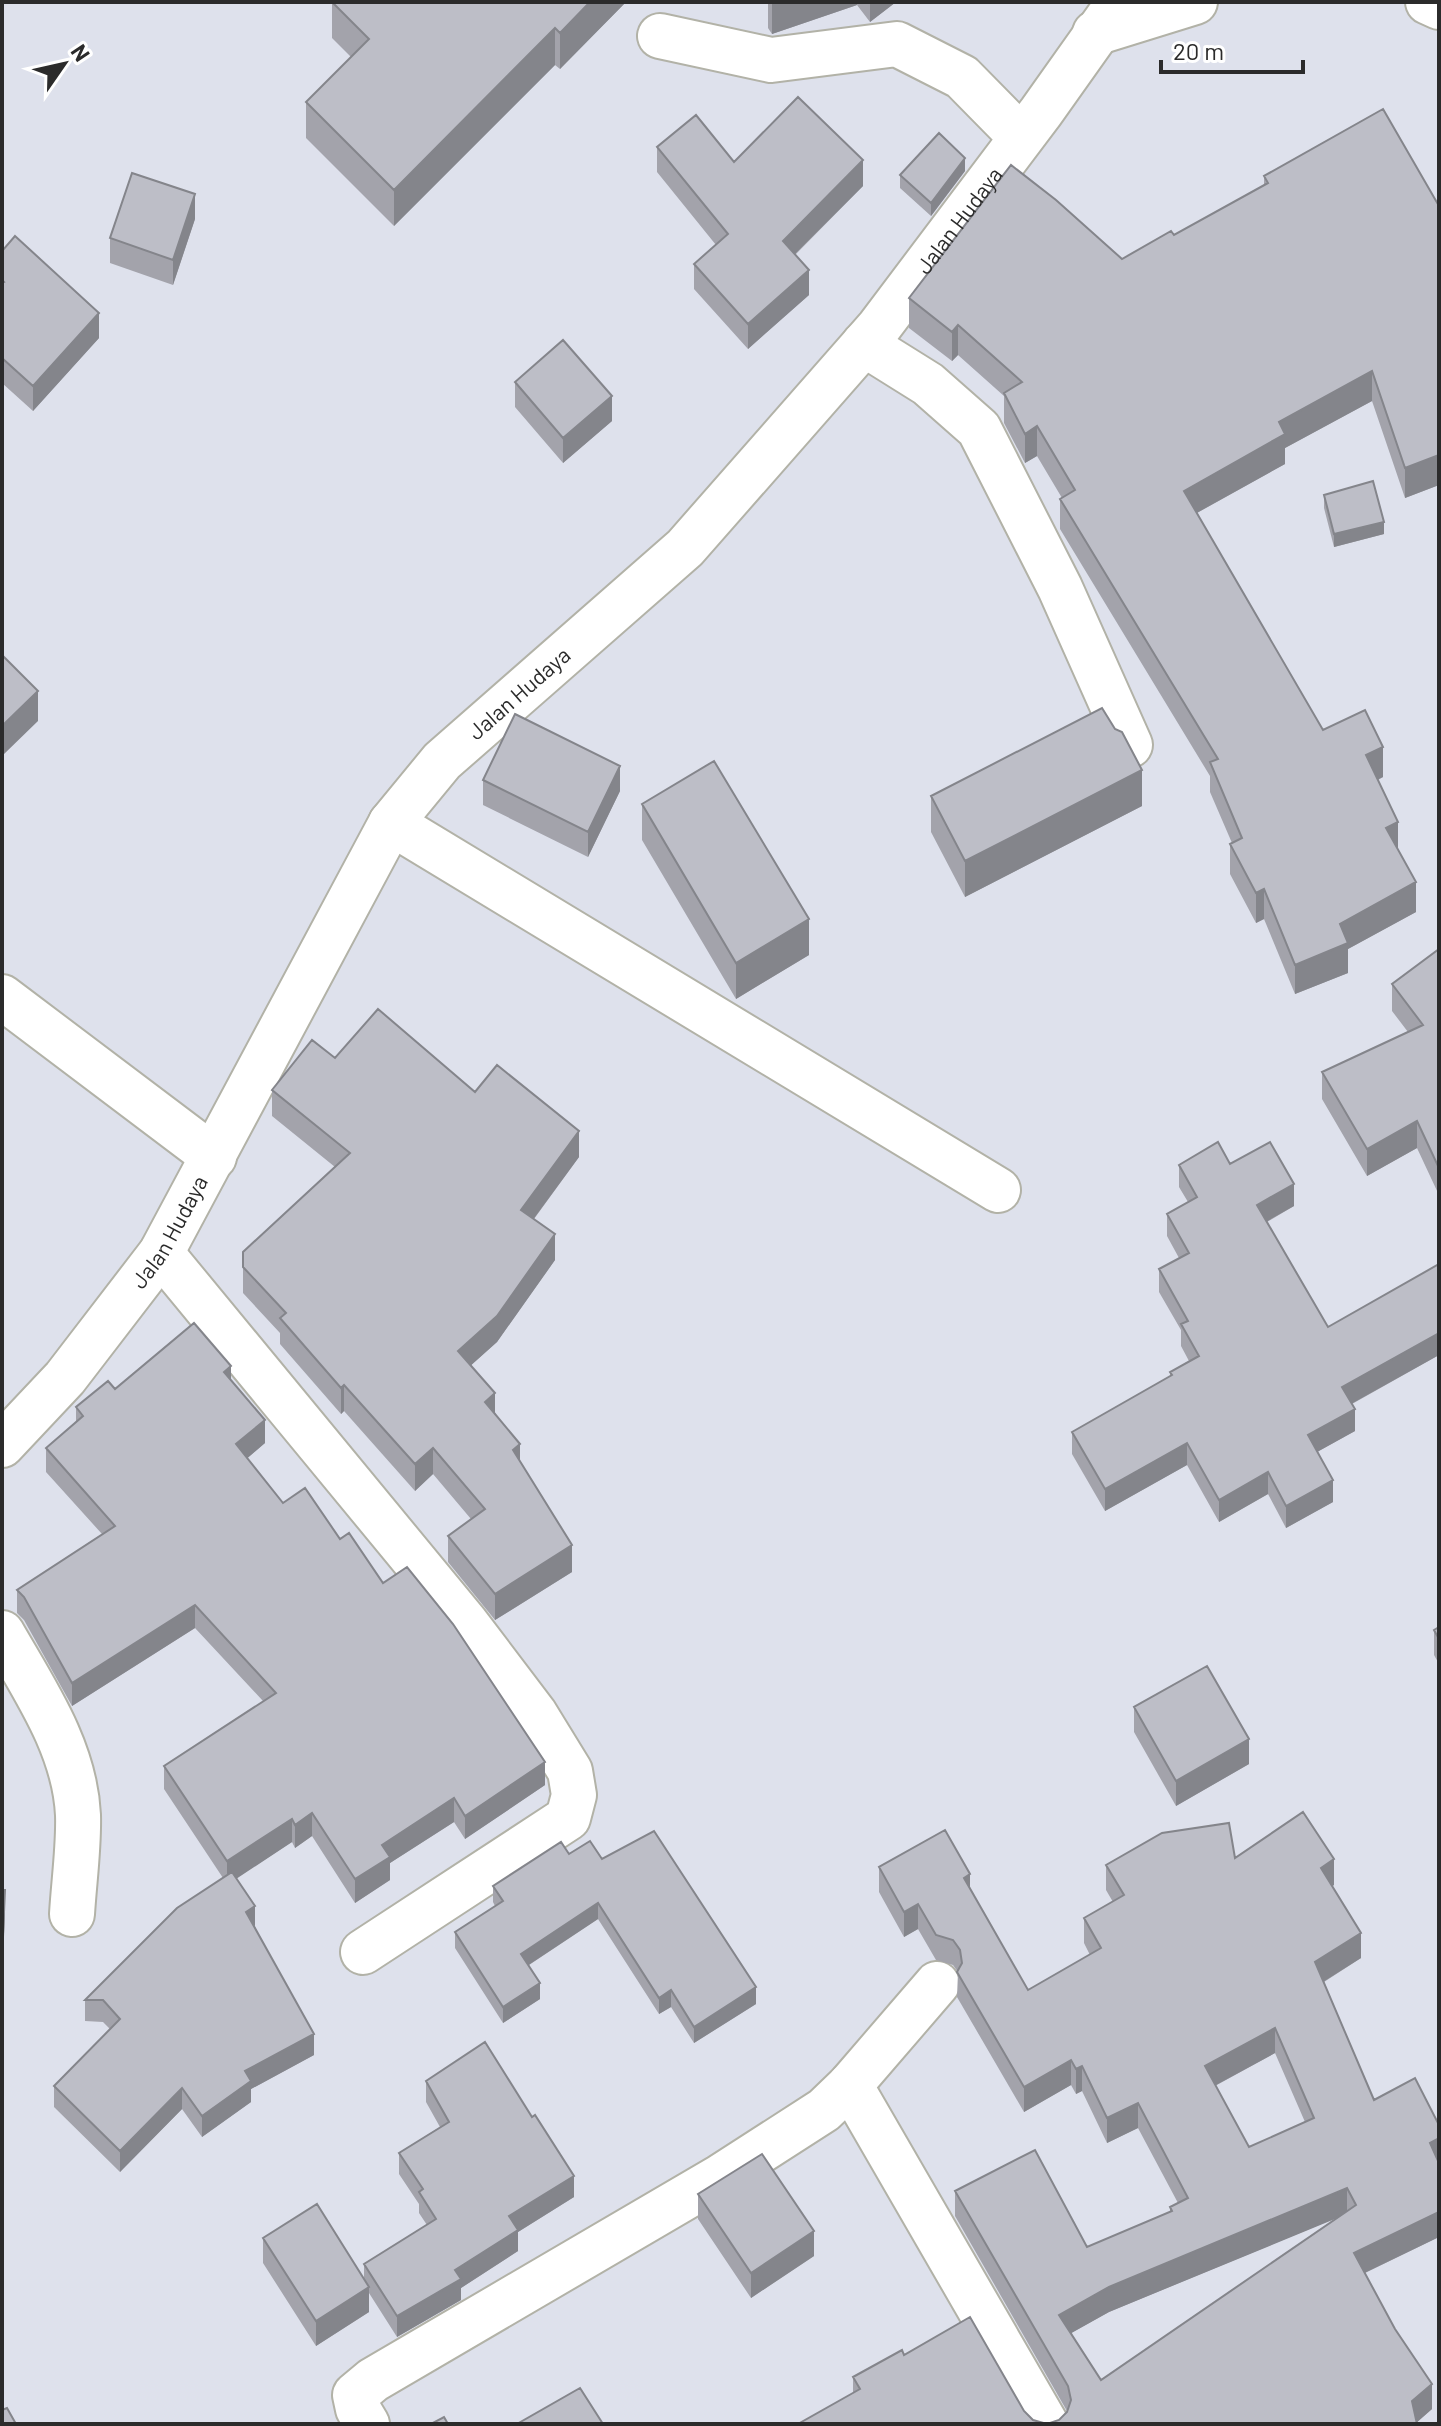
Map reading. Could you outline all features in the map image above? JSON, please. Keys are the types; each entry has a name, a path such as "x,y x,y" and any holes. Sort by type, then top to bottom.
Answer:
{"street":[{"path":"1107,17 1195,2"},
{"path":"1428,2 1439,7"},
{"name":"Jalan Hudaya","path":"2,1445 65,1378 161,1253 391,823 442,761 685,548 864,344 1021,137 1107,17"},
{"path":"660,36 771,60 897,44 962,77 1021,137"},
{"path":"864,344 928,384 979,429 1060,588 1130,745"},
{"path":"391,823 998,1190"},
{"path":"2,997 214,1157"},
{"path":"161,1253 466,1623 535,1714 570,1771 574,1795 568,1818 363,1952"},
{"path":"2,1633 54,1724 71,1772 78,1814 72,1914"},
{"path":"367,2424 358,2409 355,2395 373,2380 720,2177 824,2110 850,2085 937,1984"},
{"path":"850,2085 1046,2424"}],"building":[{"path":"332,2 590,2 560,33 555,28 394,190 306,102 369,39"},
{"path":"798,97 863,160 783,241 809,270 748,324 694,264 728,234 657,147 696,115 734,162"},
{"path":"1383,109 1439,206 1439,455 1405,468 1372,371 1279,422 1285,434 1184,491 1323,730 1365,710 1383,747 1366,755 1398,822 1386,828 1416,882 1340,924 1348,943 1295,965 1264,889 1256,893 1230,844 1242,838 1210,762 1218,759 1060,499 1075,490 1037,426 1025,434 1004,393 1022,382 958,325 952,332 909,298 1011,165 1122,259 1171,231 1174,235 1268,183 1264,176"},
{"path":"939,133 965,158 931,203 900,175"},
{"path":"132,173 195,194 173,260 110,238"},
{"path":"15,236 99,313 33,386 2,358 2,251"},
{"path":"563,340 612,396 563,438 515,382"},
{"path":"1373,481 1384,522 1334,534 1324,495"},
{"path":"2,655 38,691 2,726"},
{"path":"1102,708 1115,729 1122,732 1142,770 965,861 931,796"},
{"path":"515,714 620,766 588,832 483,780"},
{"path":"714,761 809,919 736,963 642,804"},
{"path":"1439,949 1438,1166 1417,1121 1367,1149 1322,1072 1423,1025 1392,984"},
{"path":"378,1009 475,1092 497,1065 579,1131 521,1210 555,1234 497,1316 458,1351 495,1393 485,1402 520,1444 513,1450 572,1545 495,1594 448,1536 485,1509 433,1448 415,1464 344,1385 341,1388 280,1318 286,1313 243,1267 243,1252 350,1153 272,1090 312,1040 335,1058"},
{"path":"1218,1142 1230,1164 1270,1142 1294,1184 1257,1205 1328,1327 1439,1264 1439,1333 1342,1387 1355,1409 1308,1435 1333,1480 1286,1506 1268,1472 1219,1500 1187,1443 1105,1489 1072,1432 1172,1375 1170,1372 1199,1356 1181,1324 1188,1321 1159,1269 1189,1253 1167,1214 1197,1197 1179,1165"},
{"path":"194,1323 231,1366 224,1372 265,1420 236,1444 283,1503 305,1488 340,1539 349,1533 383,1583 407,1567 453,1624 545,1762 465,1816 454,1798 382,1845 390,1857 355,1879 312,1813 295,1825 292,1819 227,1861 164,1766 276,1693 195,1605 72,1683 24,1597 17,1590 115,1526 46,1448 83,1416 76,1407 108,1381 115,1389"},
{"path":"1207,1666 1249,1739 1176,1781 1134,1707"},
{"path":"1303,1812 1334,1859 1321,1868 1361,1933 1315,1962 1374,2100 1415,2078 1439,2125 1439,2138 1430,2143 1439,2163 1439,2212 1354,2253 1395,2329 1432,2384 1412,2401 1417,2424 1047,2424 1059,2420 1067,2412 1071,2400 1068,2386 955,2191 1035,2150 1087,2247 1172,2211 1170,2207 1188,2198 1138,2103 1107,2118 1082,2066 1076,2069 1071,2060 1024,2087 957,1972 962,1963 960,1950 953,1940 936,1935 918,1904 904,1912 879,1867 945,1830 970,1874 964,1878 1028,1990 1101,1948 1084,1918 1124,1895 1106,1865 1162,1833 1229,1823 1235,1858","holes":["1275,2028 1314,2118 1249,2147 1205,2066","1347,2188 1356,2205 1101,2380 1059,2315 1109,2287"]},
{"path":"654,1831 756,1987 694,2027 671,1990 659,1998 598,1903 521,1954 540,1983 503,2007 455,1932 503,1901 493,1886 561,1842 569,1854 590,1841 602,1859"},
{"path":"232,1872 255,1906 246,1912 314,2034 245,2071 251,2081 202,2116 182,2088 120,2151 54,2086 120,2019 103,2000 85,2000 177,1908"},
{"path":"2,1890 5,1890 2,1956"},
{"path":"485,2042 574,2176 509,2216 518,2230 455,2270 461,2279 397,2316 364,2264 436,2219 419,2192 423,2189 399,2153 449,2122 426,2081"},
{"path":"762,2154 814,2231 751,2273 698,2194"},
{"path":"317,2204 369,2287 316,2321 263,2238"},
{"path":"970,2317 1024,2411 1033,2420 1047,2424 798,2424 860,2389 853,2377 902,2350 904,2355"},
{"path":"580,2388 603,2424 517,2424"},
{"path":"7,2408 16,2424 2,2424 2,2410"},
{"path":"444,2417 448,2424 431,2424"}]}
